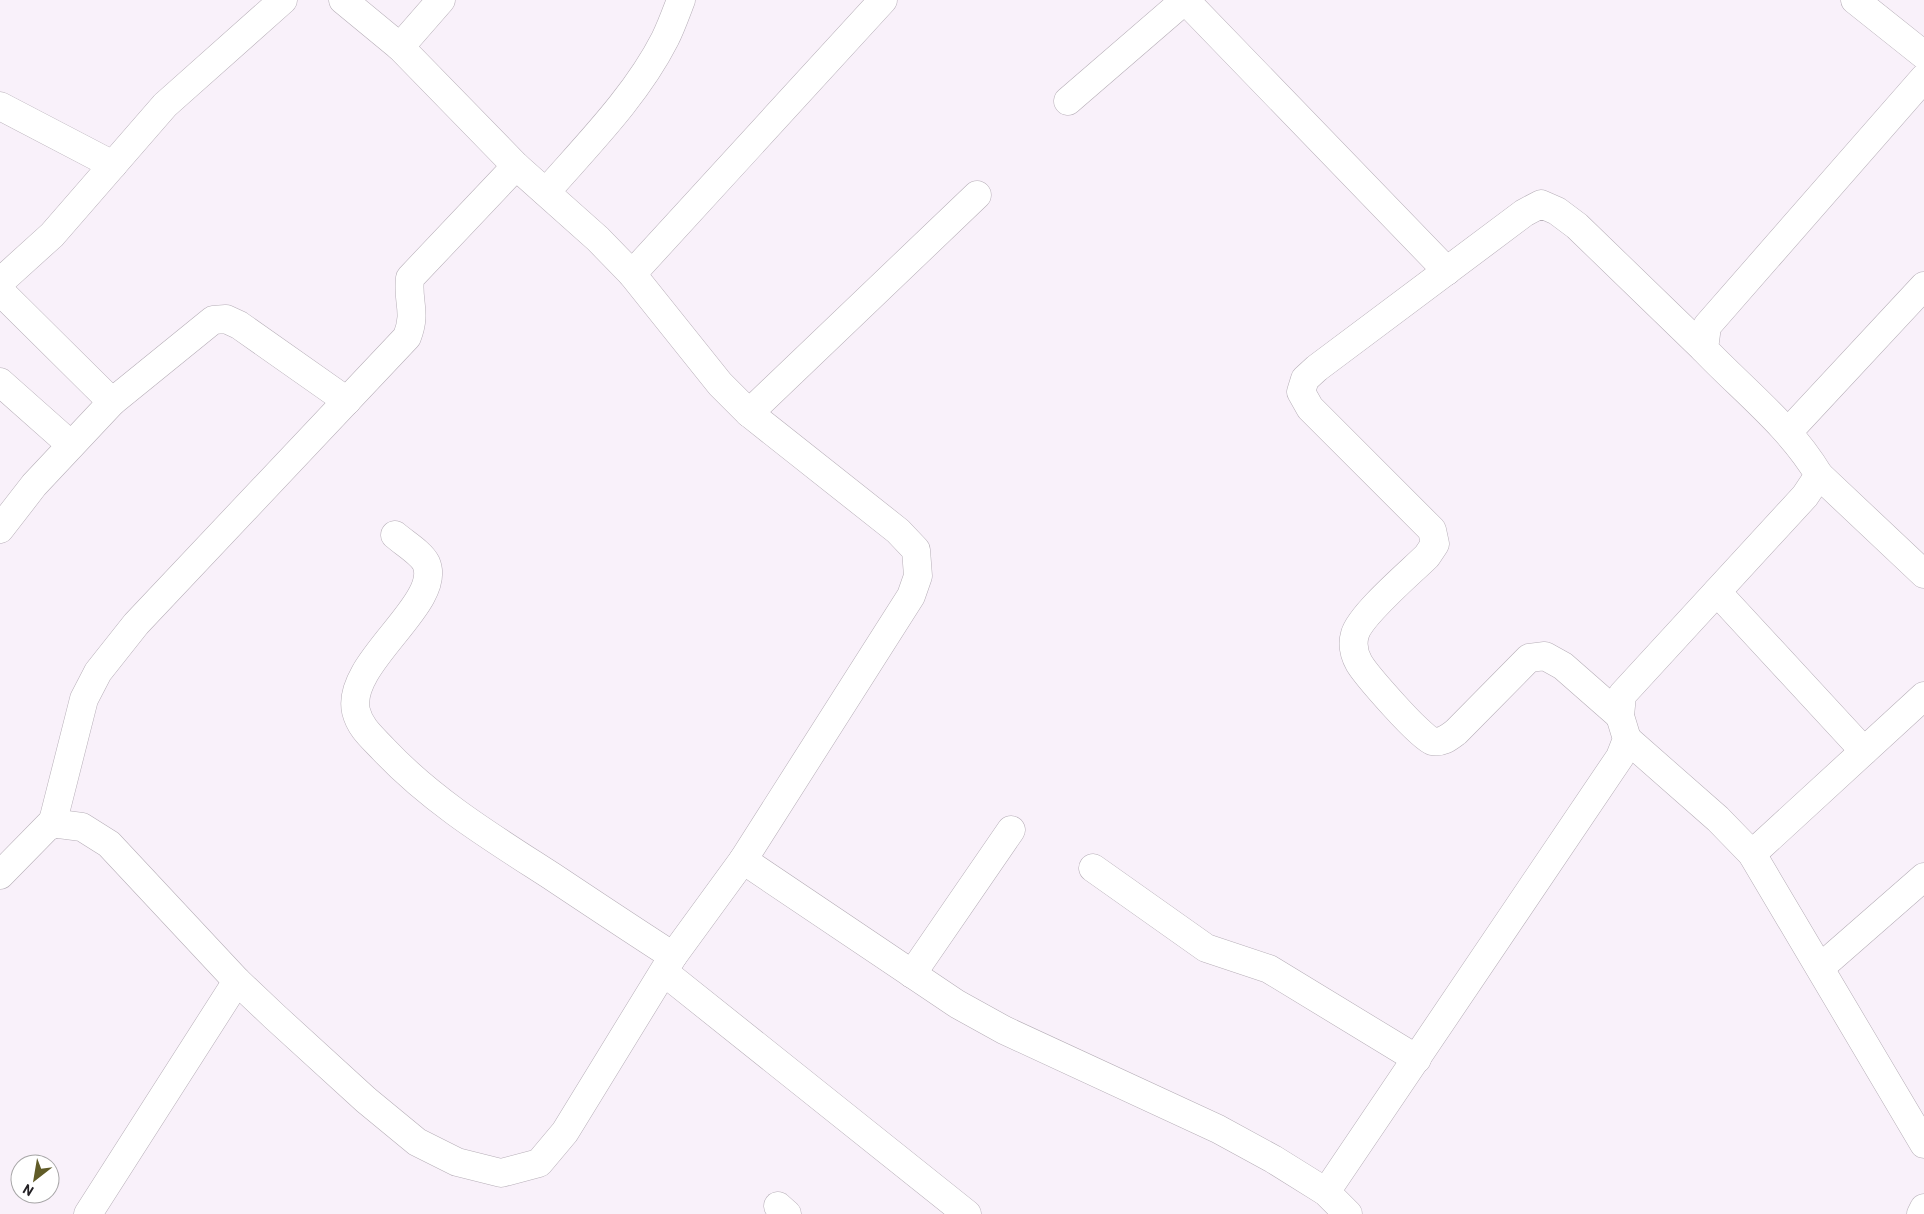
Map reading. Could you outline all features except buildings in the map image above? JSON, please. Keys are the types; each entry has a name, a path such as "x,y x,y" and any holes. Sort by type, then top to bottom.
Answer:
{"street":[{"path":"0,282 52,235 165,105 283,0"},
{"path":"0,874 51,823 52,825 82,827 109,844 237,981 366,1100 417,1142 457,1162 501,1173 539,1163 566,1132 669,964 743,860 911,596 918,576 916,550 898,531 749,413 702,362 632,274 516,166 400,47 343,0"},
{"path":"400,47 441,0"},
{"path":"546,192 612,117 641,78 665,40 682,0"},
{"path":"632,274 883,0"},
{"path":"1068,101 1185,0 1447,271"},
{"path":"1855,0 1924,55"},
{"path":"1704,349 1707,326 1924,78"},
{"path":"0,106 113,165"},
{"path":"52,825 84,699 98,672 136,624 407,337 413,323 414,311 408,295 410,278 516,166"},
{"path":"749,413 977,195"},
{"path":"1924,574 1818,475 1808,456 1788,432 1577,226 1557,210 1541,204 1524,213 1317,368 1305,379 1301,392 1310,408 1432,530 1435,544 1427,556 1365,619 1355,633 1353,648 1360,664 1417,731 1431,741 1444,741 1456,732 1529,658 1545,656 1563,666 1752,854 1924,1144"},
{"path":"1788,432 1924,286"},
{"path":"0,291 112,402"},
{"path":"0,529 34,485 112,402 213,320 226,319 239,325 347,401"},
{"path":"0,382 71,445"},
{"path":"1326,1192 1620,757 1624,728 1622,695 1804,496 1818,475"},
{"path":"395,535 425,562 430,576 424,592 368,668 357,689 356,710 363,728 398,764 464,818 669,964 967,1214"},
{"path":"1717,592 1864,751"},
{"path":"1752,854 1924,696"},
{"path":"912,974 1011,830"},
{"path":"743,860 957,1004 1004,1030 1218,1129 1326,1192 1348,1214"},
{"path":"1093,868 1206,948 1269,969 1417,1059"},
{"path":"1820,967 1924,877"},
{"path":"88,1214 237,981"},
{"path":"1921,1214 1924,1208"}]}
